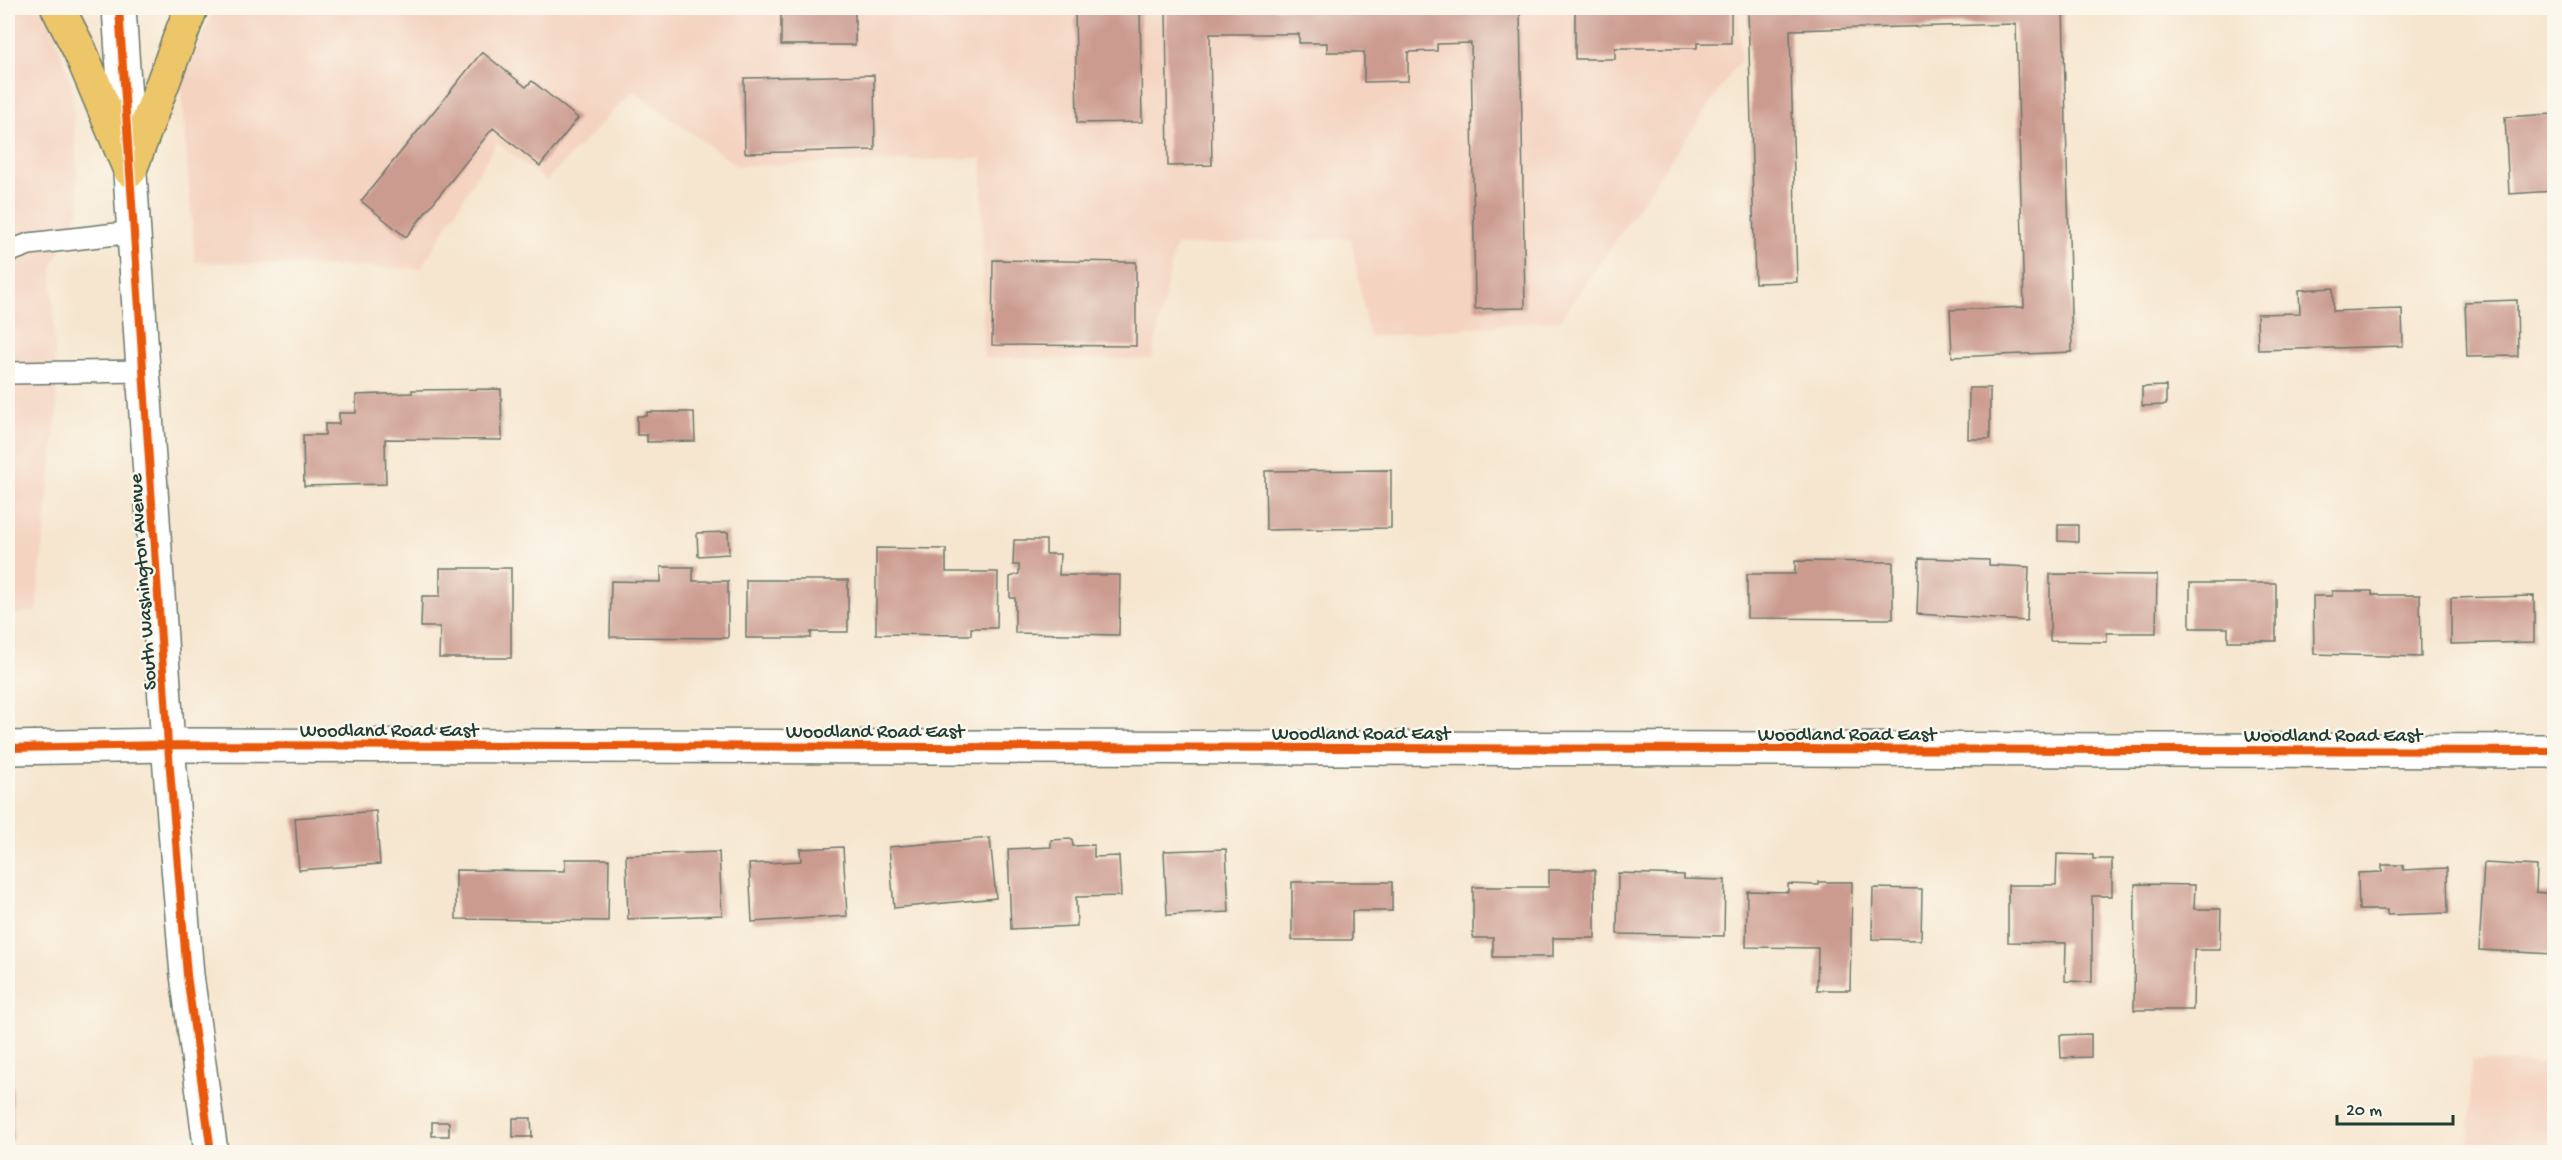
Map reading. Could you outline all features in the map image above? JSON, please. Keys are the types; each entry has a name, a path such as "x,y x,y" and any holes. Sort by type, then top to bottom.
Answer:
{"main road":[{"path":"58,8 80,51 130,170"},
{"path":"130,170 191,8"}],"street":[{"name":"South Washington Avenue","path":"119,8 168,745 187,975 211,1152"},
{"name":"Woodland Road East","path":"8,748 168,745 2554,751"}],"lane":[{"path":"8,252 29,244 134,232"},
{"path":"8,373 143,370"}],"shaded area":[{"path":"8,8 41,8 49,16 72,86 79,210 52,268 57,412 36,611 8,615"},
{"path":"214,8 1738,8 1741,59 1560,320 1369,337 1351,238 1175,246 1152,359 983,358 982,158 737,166 633,91 546,181 497,142 421,269 195,262 181,84"},
{"path":"2471,1060 2554,1065 2554,1152 2469,1152"}],"building":[{"path":"781,8 855,8 855,45 781,45"},
{"path":"1075,8 1140,8 1142,122 1077,123"},
{"path":"1166,8 1520,8 1525,308 1475,309 1471,43 1437,44 1437,51 1408,52 1408,81 1364,82 1364,52 1327,52 1327,43 1299,43 1299,34 1210,34 1212,165 1168,166"},
{"path":"1575,8 1731,8 1731,43 1697,43 1697,48 1615,48 1615,59 1575,59"},
{"path":"1748,8 2063,8 2072,352 1952,357 1950,310 2024,307 2016,24 1790,30 1797,282 1755,283"},
{"path":"482,52 526,87 532,81 578,118 540,166 493,128 406,237 361,201"},
{"path":"874,75 875,150 745,153 744,78"},
{"path":"2554,114 2554,191 2509,194 2505,117"},
{"path":"993,260 1136,262 1136,346 992,345"},
{"path":"2333,288 2333,311 2402,309 2403,346 2258,350 2257,314 2300,313 2299,290"},
{"path":"2517,300 2518,356 2467,357 2465,302"},
{"path":"2166,386 2166,405 2142,406 2142,387"},
{"path":"1969,388 1990,388 1990,439 1968,439"},
{"path":"501,389 502,440 385,439 386,484 304,486 303,435 325,435 325,424 339,424 339,413 356,413 356,395 412,393 412,390"},
{"path":"647,412 694,412 695,441 647,442 647,435 637,435 637,416 647,416"},
{"path":"1391,470 1391,528 1266,530 1265,471"},
{"path":"2058,525 2078,525 2078,542 2058,541"},
{"path":"728,532 729,554 698,556 697,533"},
{"path":"1014,540 1046,540 1046,554 1060,554 1059,575 1120,575 1119,635 1015,633 1015,598 1010,598 1010,577 1019,574 1019,565 1013,565"},
{"path":"876,548 946,549 946,572 998,572 997,628 971,628 971,635 876,634"},
{"path":"1919,558 1989,560 1989,565 2029,567 2027,621 1917,614"},
{"path":"1795,561 1893,562 1893,619 1747,618 1747,574 1795,574"},
{"path":"661,567 693,567 693,581 728,581 728,638 610,637 611,581 661,582"},
{"path":"440,568 511,568 511,658 439,658 440,627 421,627 422,596 440,596"},
{"path":"2050,574 2157,575 2156,633 2107,633 2107,642 2050,641"},
{"path":"746,580 848,580 848,632 811,632 811,638 746,638"},
{"path":"2190,583 2276,583 2276,641 2228,641 2228,628 2190,628"},
{"path":"2332,591 2372,591 2372,595 2420,595 2421,657 2314,654 2313,596 2332,596"},
{"path":"2534,596 2534,642 2451,644 2451,598"},
{"path":"376,811 380,864 299,870 295,818"},
{"path":"990,838 996,898 894,908 889,847"},
{"path":"1072,839 1073,846 1094,845 1094,857 1119,856 1121,896 1076,897 1077,926 1011,929 1008,849 1051,847 1051,840"},
{"path":"843,847 847,916 752,922 749,864 801,861 800,849"},
{"path":"1226,849 1229,912 1167,915 1164,851"},
{"path":"719,852 722,915 628,919 626,855"},
{"path":"2057,854 2093,855 2093,859 2112,859 2112,896 2092,896 2092,982 2065,981 2066,943 2008,942 2008,885 2056,885"},
{"path":"565,859 609,859 608,921 456,919 456,870 565,871"},
{"path":"2484,863 2537,866 2536,892 2554,894 2554,954 2479,950"},
{"path":"2382,865 2403,865 2403,870 2447,868 2448,913 2387,915 2387,910 2359,910 2358,873 2382,872"},
{"path":"1549,870 1595,870 1595,938 1553,938 1553,957 1493,957 1493,938 1473,938 1473,887 1549,887"},
{"path":"1618,873 1684,875 1684,879 1725,880 1724,936 1617,934"},
{"path":"1292,882 1392,882 1392,911 1352,911 1352,940 1292,940"},
{"path":"1819,882 1852,882 1850,990 1817,990 1818,948 1746,947 1747,891 1788,892 1788,884 1819,885"},
{"path":"2135,884 2195,885 2194,909 2221,909 2220,950 2194,950 2193,1010 2134,1010"},
{"path":"1873,888 1922,889 1921,940 1872,939"},
{"path":"2091,1034 2091,1057 2061,1058 2060,1035"},
{"path":"8,1065 12,1065 13,1140 8,1140"},
{"path":"513,1118 531,1118 532,1137 513,1137"},
{"path":"432,1122 449,1122 449,1136 432,1136"}],"cycle path":[{"path":"119,8 168,745 187,975 211,1152"},
{"path":"8,748 168,745 2554,751"}]}
